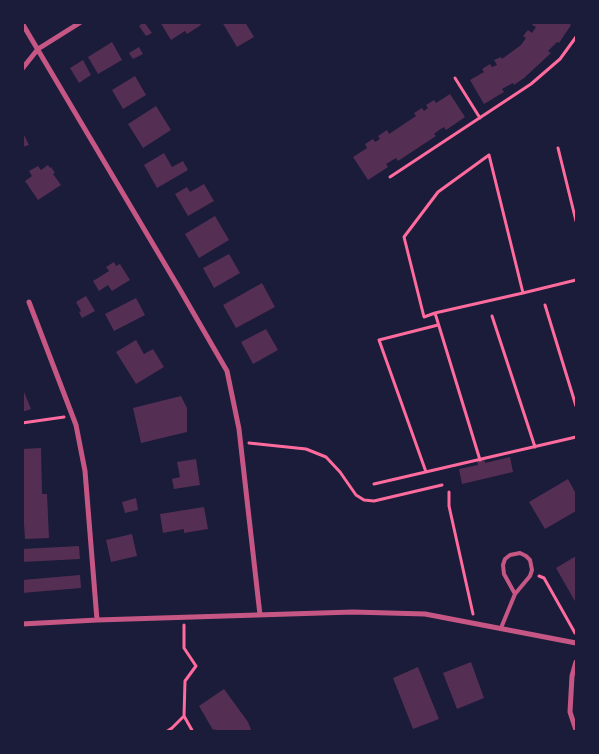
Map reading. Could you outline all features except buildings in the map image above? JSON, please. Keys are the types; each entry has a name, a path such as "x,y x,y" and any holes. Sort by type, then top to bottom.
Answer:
{"street":[{"path":"22,69 38,49 81,22"},
{"path":"22,23 180,288 227,371 241,444 260,615"},
{"path":"29,302 76,425 86,472 97,620"},
{"path":"22,624 353,612 425,614 576,643"},
{"path":"576,662 572,676 570,712 576,730"}],"lane":[{"path":"501,628 514,594 532,573 532,563 526,556 520,553 513,554 505,559 502,571 514,594"}],"path":[{"path":"390,177 515,96 560,59 576,36"},
{"path":"455,78 480,118"},
{"path":"558,148 576,221"},
{"path":"523,293 490,155 438,192 404,236 424,318 576,280"},
{"path":"545,305 576,406"},
{"path":"435,314 480,460"},
{"path":"492,316 535,447"},
{"path":"426,472 379,340 438,325"},
{"path":"22,423 73,416"},
{"path":"374,484 576,437"},
{"path":"241,444 255,443 306,449 326,457 340,472 356,495 364,500 374,501 442,486"},
{"path":"449,492 449,506 472,604 474,623"},
{"path":"532,573 544,578 576,635"},
{"path":"184,617 184,648 196,666 185,681 184,716 193,732"},
{"path":"166,732 184,716"}]}
